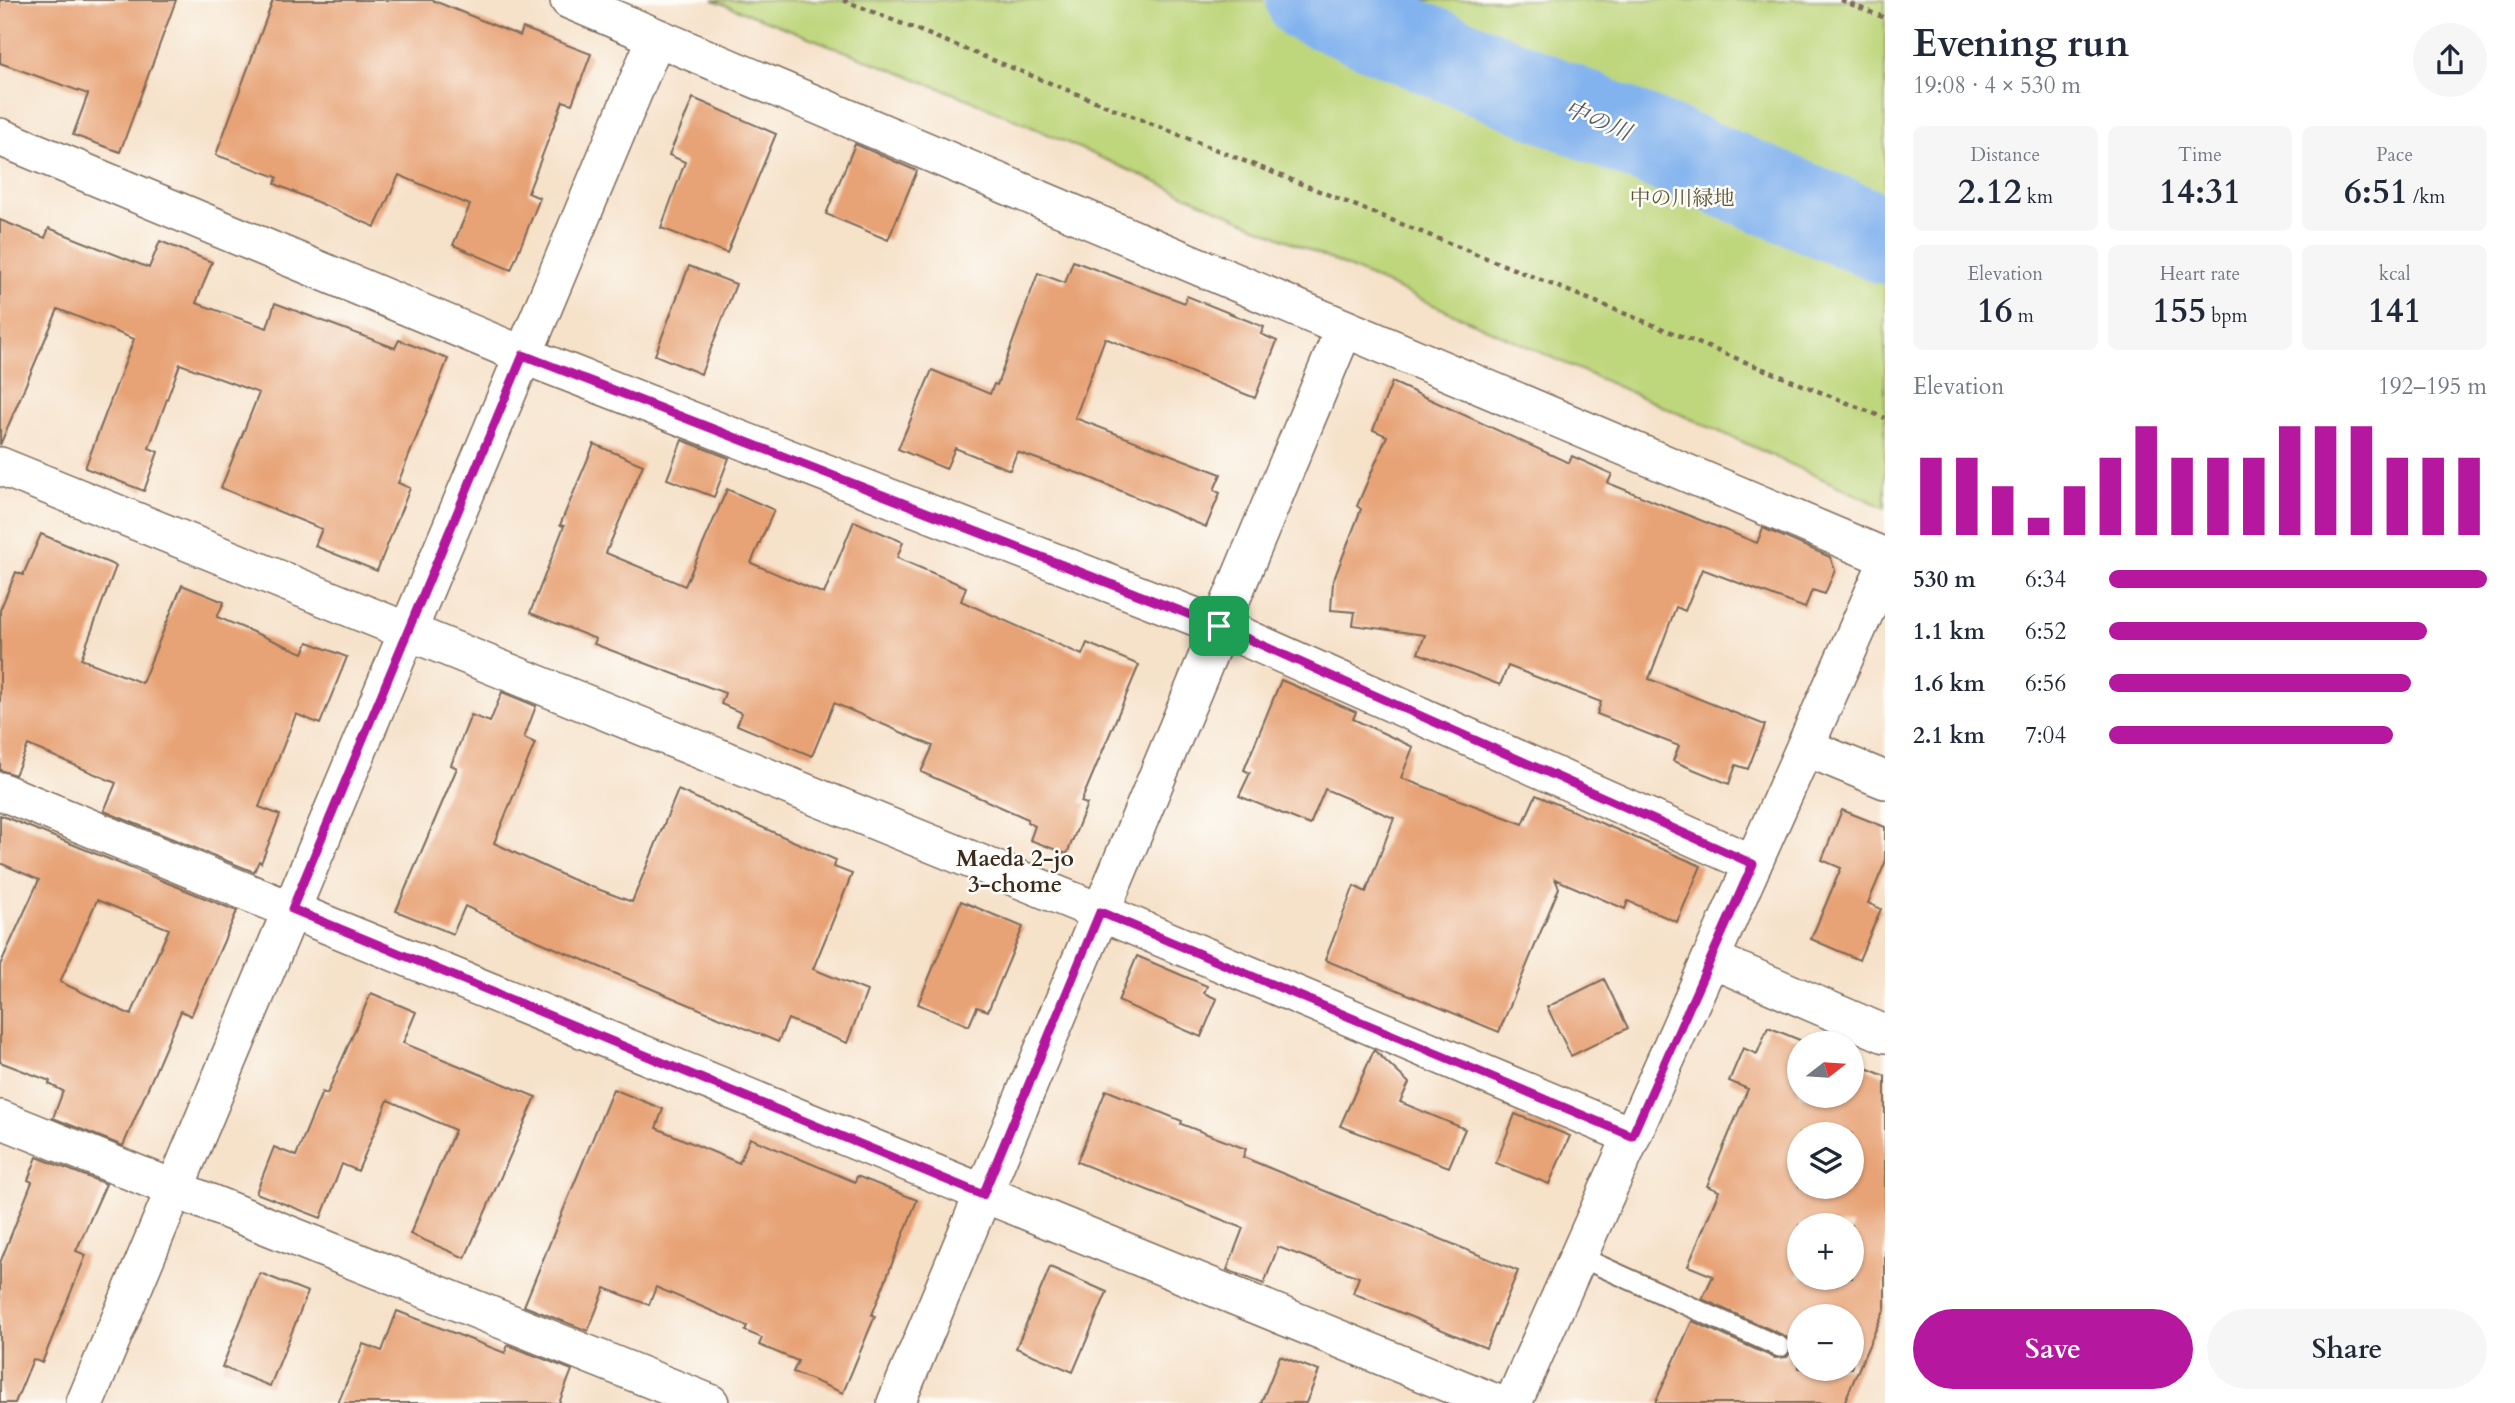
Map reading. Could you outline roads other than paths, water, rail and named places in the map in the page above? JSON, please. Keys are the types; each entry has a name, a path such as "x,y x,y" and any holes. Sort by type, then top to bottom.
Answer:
{"street":[{"path":"569,0 1885,557"},
{"path":"85,1403 409,634 656,38"},
{"path":"0,137 523,355 1219,626 1753,864"},
{"path":"896,1403 1344,328"},
{"path":"0,466 1100,912 1632,1136"},
{"path":"1513,1403 1885,567"},
{"path":"1805,747 1885,780"},
{"path":"0,791 1496,1403"},
{"path":"1711,959 1885,1034"},
{"path":"0,1119 710,1403"}],"lane":[{"path":"1578,1256 1780,1348"}],"waterway":[{"name":"中の川","path":"1310,0 1885,240"}],"district":[{"name":"Maeda 2-jo 3-chome","path":"1015,871"}],"park label":[{"name":"中の川緑地","path":"1682,198"}]}
